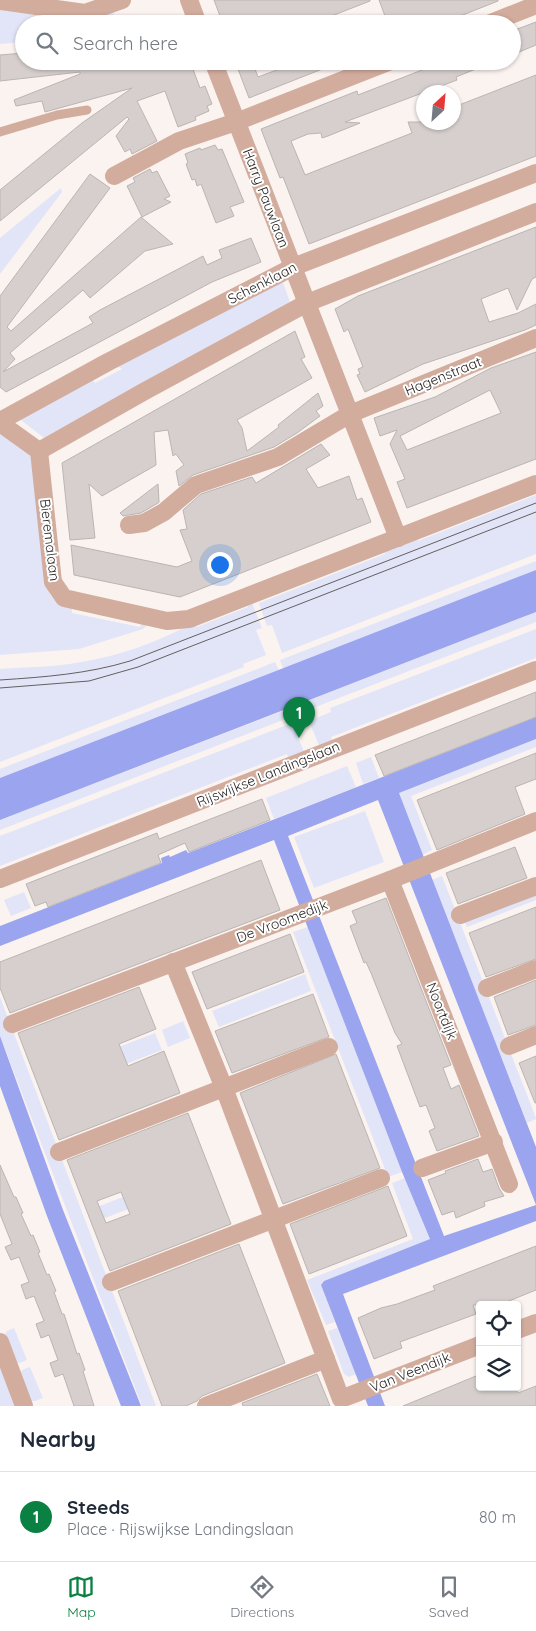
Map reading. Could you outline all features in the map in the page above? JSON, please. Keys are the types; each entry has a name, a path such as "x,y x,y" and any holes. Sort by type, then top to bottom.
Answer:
{"street":[{"path":"0,1 85,13 122,0"},
{"path":"189,0 195,15"},
{"path":"511,15 536,5"},
{"name":"Harry Pauwlaan","path":"216,70 398,538"},
{"path":"114,176 179,141 236,122 368,70"},
{"name":"Schenklaan","path":"0,422 108,362 293,266 536,173"},
{"path":"0,422 39,451 307,303 536,212"},
{"name":"Hagenstraat","path":"350,414 536,338"},
{"path":"129,525 144,523 164,512 196,485 278,456 350,414"},
{"name":"Bieremalaan","path":"39,451 53,582 64,598 167,621 189,619 398,538"},
{"path":"398,538 536,484"},
{"name":"Rijswijkse Landingslaan","path":"0,879 536,670"},
{"name":"De Vroomedijk","path":"12,1024 318,908 536,821"},
{"name":"Noortdijk","path":"397,877 509,1184"},
{"path":"460,915 536,886"},
{"path":"173,962 224,1088 326,1359 206,1406"},
{"path":"487,988 536,969"},
{"path":"509,1046 536,1035"},
{"path":"59,1152 329,1047"},
{"path":"422,1168 494,1142"},
{"path":"111,1282 381,1178"},
{"path":"521,1329 536,1323"},
{"path":"0,1342 24,1406"},
{"name":"Van Veendijk","path":"326,1359 348,1397 477,1346"}],"lane":[{"path":"0,132 56,114 87,110"}],"shaded area":[{"path":"0,10 34,15 15,15 15,43 0,44"},
{"path":"113,10 114,15 82,15"},
{"path":"61,188 62,192 0,274 0,238"},
{"path":"281,277 290,302 48,441 17,417 90,376 95,383 122,369 114,364"},
{"path":"0,432 29,452 34,464 45,579 53,599 72,607 72,613 140,627 142,622 149,623 143,629 79,649 0,655"},
{"path":"536,495 536,554 282,653 272,625 267,626 259,603 385,554 384,548 416,536 418,541"},
{"path":"536,561 536,570 283,669 280,660"},
{"path":"251,600 262,628 256,630 266,655 243,664 244,667 0,762 0,669 61,665 125,652 194,622 197,627 248,607 247,601"},
{"path":"536,612 536,622 300,713 297,705"},
{"path":"536,629 536,658 331,737 333,743 320,748 309,721 331,712 330,708"},
{"path":"275,662 279,670 0,778 0,769"},
{"path":"293,707 296,715 0,830 0,820"},
{"path":"292,723 305,754 289,760 287,754 0,866 0,836"},
{"path":"536,739 536,747 411,796 432,850 422,855 398,793"},
{"path":"371,757 379,778 363,784 356,763"},
{"path":"347,766 356,787 274,819 266,798"},
{"path":"365,811 384,862 314,888 294,837"},
{"path":"442,876 536,1118 527,1123 432,880"},
{"path":"536,888 536,900 467,927 463,917"},
{"path":"24,892 31,908 11,916 4,900"},
{"path":"308,927 402,1172 388,1177 293,932"},
{"path":"305,974 311,991 219,1027 212,1011"},
{"path":"0,997 156,1406 142,1406 0,1036"},
{"path":"183,1021 190,1038 168,1047 162,1030"},
{"path":"155,1033 162,1050 43,1096 36,1079"},
{"path":"207,1164 212,1177 92,1223 87,1211"},
{"path":"405,1178 430,1239 324,1281 321,1285 335,1322 326,1325 307,1280 413,1239 392,1183"},
{"path":"14,1328 27,1360 19,1363 15,1362 4,1335 7,1331"},
{"path":"337,1328 356,1374 349,1377 344,1374 328,1331"},
{"path":"0,1365 16,1406 0,1406"},
{"path":"30,1367 43,1398 35,1401 31,1401 20,1374 22,1370"}],"water":[{"path":"536,570 536,612 0,820 0,778"},
{"path":"536,717 536,739 399,793 536,1147 536,1205 536,1221 343,1294 385,1406 368,1406 321,1285 324,1281 430,1239 402,1172 274,840 0,946 0,926 162,863 161,858 169,855 170,857 186,850 188,853","holes":["378,800 536,1205 444,1236 288,836"]},
{"path":"0,1036 63,1210 141,1406 121,1406 47,1216 0,1086"}],"building":[{"path":"214,0 370,0 334,15 220,15"},
{"path":"379,0 498,0 463,15 385,15"},
{"path":"536,22 536,45 521,51 521,28"},
{"path":"15,54 15,70 193,70 200,88 205,86 212,104 207,106 209,111 195,117 196,120 178,127 165,91 137,101 157,141 132,154 130,149 125,152 116,136 129,119 127,117 0,221 0,190 82,123 132,88 45,112 42,101 16,106 14,100 80,74 80,72 0,81 0,55"},
{"path":"238,70 255,70 258,77 277,70 320,70 249,98"},
{"path":"422,70 473,70 456,77 457,80 444,85 416,85 416,95 345,122 360,123 328,136 322,138 321,133 308,134 291,141 305,175 412,133 408,122 416,122 416,130 461,130 461,104 536,75 536,156 309,244 283,177 280,178 261,129 357,91 358,95"},
{"path":"215,145 218,150 222,149 244,202 230,207 234,216 216,223 201,184 197,186 195,179 192,180 186,164 188,163 185,154"},
{"path":"150,169 152,173 157,171 170,196 164,199 171,202 142,217 127,186 135,182 133,178"},
{"path":"90,174 110,188 7,327 11,331 141,217 173,244 145,251 90,298 83,290 10,353 15,359 3,372 93,323 89,317 100,310 203,256 207,265 222,258 219,250 251,238 261,262 212,282 6,392 0,387 0,296"},
{"path":"536,227 536,277 532,279 517,310 508,288 481,299 489,322 518,313 536,304 536,325 423,364 365,392 357,375 360,374 358,369 363,367 348,329 344,332 335,309 358,296"},
{"path":"295,331 305,357 301,359 312,378 237,420 242,428 247,451 279,427 278,425 318,393 323,406 316,411 320,416 274,447 193,475 179,486 176,471 184,465 176,454 173,456 168,430 154,432 156,465 102,496 89,484 95,538 70,540 62,463"},
{"path":"536,352 536,459 407,508 397,482 405,479 390,444 397,430 380,436 374,418 435,397 491,368","holes":["490,390 501,413 407,450 400,436"]},
{"path":"321,444 330,455 306,469 318,488 349,476 357,500 362,498 371,522 180,597 74,575 71,545 177,567 192,561 180,530 187,529 183,510 201,494 252,477 256,483"},
{"path":"158,484 158,503 141,513 123,516 120,513"},
{"path":"536,692 536,717 384,776 375,755"},
{"path":"536,753 536,779 515,787 525,814 437,850 417,800"},
{"path":"262,799 270,820 189,852 185,843 158,855 161,863 48,907 46,902 35,906 26,884 157,833 159,839"},
{"path":"515,847 527,878 458,904 446,873"},
{"path":"261,860 280,910 10,1013 0,988 0,962"},
{"path":"386,898 451,1065 443,1068 451,1089 459,1085 479,1136 437,1151 429,1131 435,1128 426,1105 420,1107 397,1046 402,1044 395,1033 366,962 364,963 350,926 357,923 352,911"},
{"path":"536,907 536,959 486,977 469,933"},
{"path":"290,934 304,972 207,1009 192,972"},
{"path":"536,980 536,1025 508,1035 494,997"},
{"path":"139,987 156,1029 119,1044 128,1066 164,1051 180,1093 59,1140 18,1033"},
{"path":"313,994 329,1037 232,1073 215,1031"},
{"path":"336,1054 380,1168 283,1204 240,1093"},
{"path":"536,1056 536,1103 535,1103 519,1063"},
{"path":"188,1113 231,1224 110,1271 67,1160","holes":["121,1192 130,1214 106,1223 97,1201"]},
{"path":"478,1159 483,1172 492,1169 504,1196 484,1202 485,1206 456,1218 454,1211 442,1215 428,1180 446,1173 445,1171"},
{"path":"0,1165 23,1213 21,1214 31,1236 33,1235 47,1275 49,1274 56,1291 54,1292 62,1314 64,1314 77,1354 79,1353 85,1370 83,1371 94,1406 74,1406 63,1374 55,1377 50,1363 58,1360 49,1335 41,1338 36,1324 44,1321 34,1296 26,1299 21,1285 29,1282 19,1257 11,1260 5,1247 12,1244 0,1214"},
{"path":"388,1186 407,1236 309,1274 290,1224"},
{"path":"239,1244 285,1363 202,1396 197,1401 186,1406 162,1406 118,1291"},
{"path":"536,1246 536,1290 509,1301 476,1301 476,1305 473,1305 476,1314 400,1342 402,1348 374,1359 358,1318 381,1308 435,1290 433,1286"},
{"path":"317,1374 330,1406 243,1406 242,1403"},
{"path":"476,1376 476,1391 517,1391 518,1393 536,1386 536,1406 403,1406"}],"tram line":[{"path":"0,680 82,672 130,661 536,503"},
{"path":"0,688 89,681 138,667 536,512"}],"place":[{"name":"Steeds","path":"299,738"}]}
